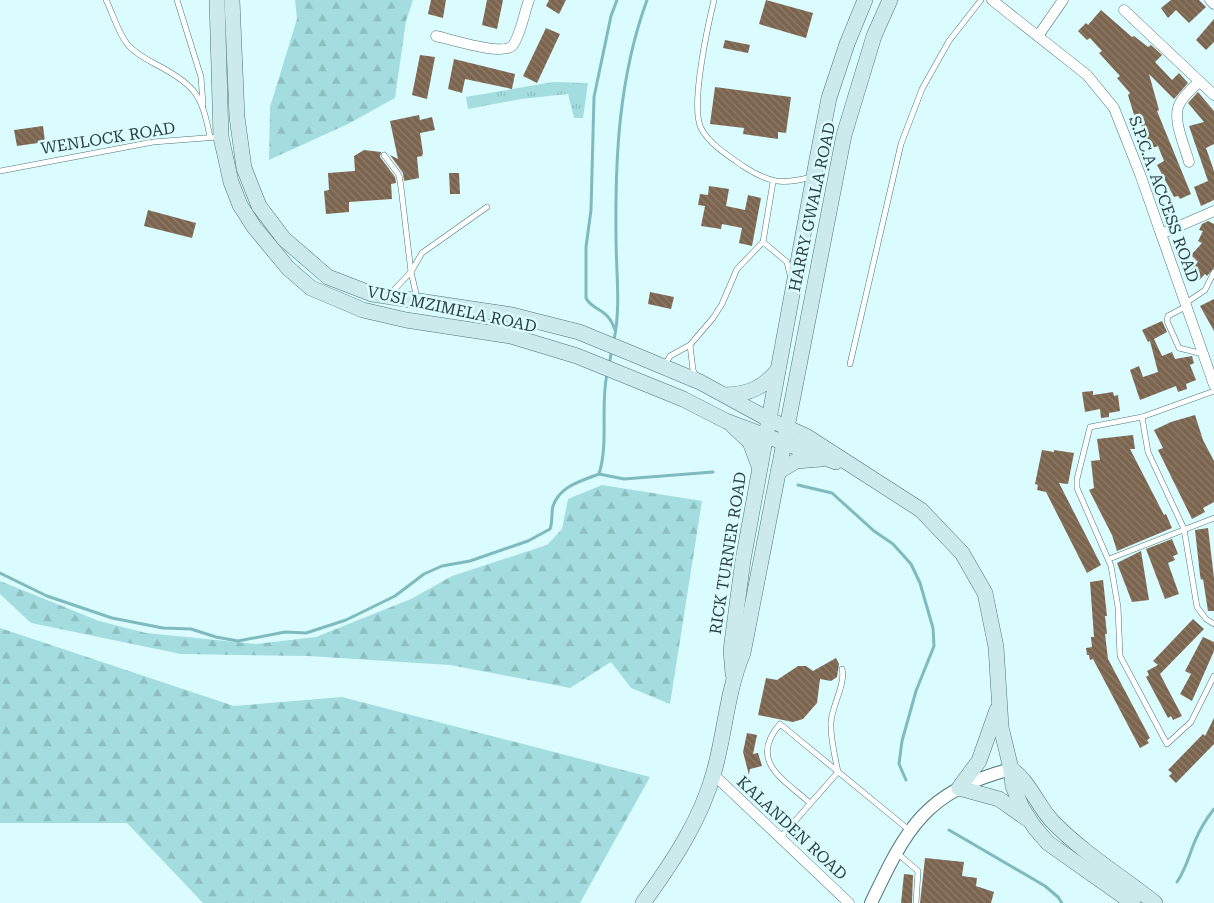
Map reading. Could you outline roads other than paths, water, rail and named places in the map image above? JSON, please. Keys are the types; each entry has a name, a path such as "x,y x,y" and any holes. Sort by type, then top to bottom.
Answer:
{"main road":[{"name":"VUSI MZIMELA ROAD","path":"217,0 215,137 240,205 254,227 288,268 311,288 363,310 406,320 511,336 577,356 625,375 726,421 766,436 785,434 806,436 921,510 951,538 973,568 985,593 993,627 1001,727 1012,769 1013,786 1029,820 1048,843 1133,903"},
{"name":"VUSI MZIMELA ROAD","path":"232,0 238,137 244,168 258,206 284,239 328,277 372,294 512,315 579,332 700,382 768,418 785,434 824,458 854,468"},
{"name":"HARRY GWALA ROAD","path":"768,418 829,98 847,44 865,0"},
{"name":"HARRY GWALA ROAD","path":"785,434 844,135 874,36 890,0"},
{"path":"726,395 740,394 761,388 778,370"},
{"name":"RICK TURNER ROAD","path":"734,676 731,650 743,560 768,418"},
{"path":"726,421 750,442 759,466"},
{"name":"RICK TURNER ROAD","path":"642,903 684,843 713,774 734,676 743,653 785,434"},
{"path":"778,472 796,461 824,458"},
{"path":"999,703 979,761 959,788 998,799 1029,820"},
{"name":"VUSI MZIMELA ROAD","path":"1012,769 1019,775 1052,821 1102,864 1155,903"}],"street":[{"path":"436,36 488,48 507,49 516,38 529,0"},
{"name":"S.P.C.A. ACCESS ROAD","path":"992,0 1087,75 1114,108 1123,127 1203,354 1211,370 1214,385"},
{"path":"1038,36 1064,0"},
{"path":"1210,0 1214,4"},
{"path":"1124,10 1214,95"},
{"path":"1189,162 1179,126 1178,109 1180,103 1199,82"},
{"path":"1161,234 1214,212"},
{"path":"871,903 909,830 932,806 959,788 980,778 1012,769"},
{"name":"KALANDEN ROAD","path":"713,774 849,903"}],"lane":[{"path":"106,0 127,44 139,56 169,72 193,90 204,105"},
{"path":"177,0 200,78 204,105 215,137"},
{"path":"714,0 698,97 701,128 705,134 738,163 773,182 792,182 815,176"},
{"path":"850,364 900,144 922,89 944,49 980,0"},
{"name":"WENLOCK ROAD","path":"0,171 152,142 215,137"},
{"path":"384,155 399,176 411,272 417,300"},
{"path":"664,368 670,356 690,345 722,304 740,265 763,242 773,182"},
{"path":"389,296 411,272 422,253 487,207"},
{"path":"763,242 787,262 791,282 791,303"},
{"path":"1203,354 1179,348 1167,321 1168,316 1205,290 1214,272"},
{"path":"690,345 693,370 700,382"},
{"path":"1214,391 1142,418 1090,427 1077,479 1080,496 1108,559 1118,607 1120,656 1167,744 1191,722 1214,676"},
{"path":"1142,418 1148,452 1184,529 1197,607 1206,619 1214,624"},
{"path":"1108,559 1214,518"},
{"path":"838,772 830,724 835,700 844,675 842,670"},
{"path":"810,803 782,778 768,762 765,750 768,738 780,724 909,830"},
{"path":"780,838 838,772"},
{"path":"897,853 918,871 916,903"}],"waterway":[{"path":"615,330 608,317 592,306 586,298 586,247 591,210 594,97 611,16 617,0"},
{"path":"614,340 618,302 616,250 618,147 630,58 647,0"},
{"path":"609,365 612,349"},
{"path":"0,573 47,596 112,618 163,628 191,629 216,637 238,641 285,632 306,633 346,620 395,596 424,574 442,566 470,561 528,541 550,529 552,511 556,499 572,485 599,474 603,450 604,399 607,374"},
{"path":"599,474 624,479 713,472"},
{"path":"798,485 832,493 874,531 893,544 911,564 920,583 933,628 934,646 916,691 902,741 899,764 906,780"},
{"path":"1177,882 1199,832 1214,809"},
{"path":"949,830 1045,886 1062,903"}]}
